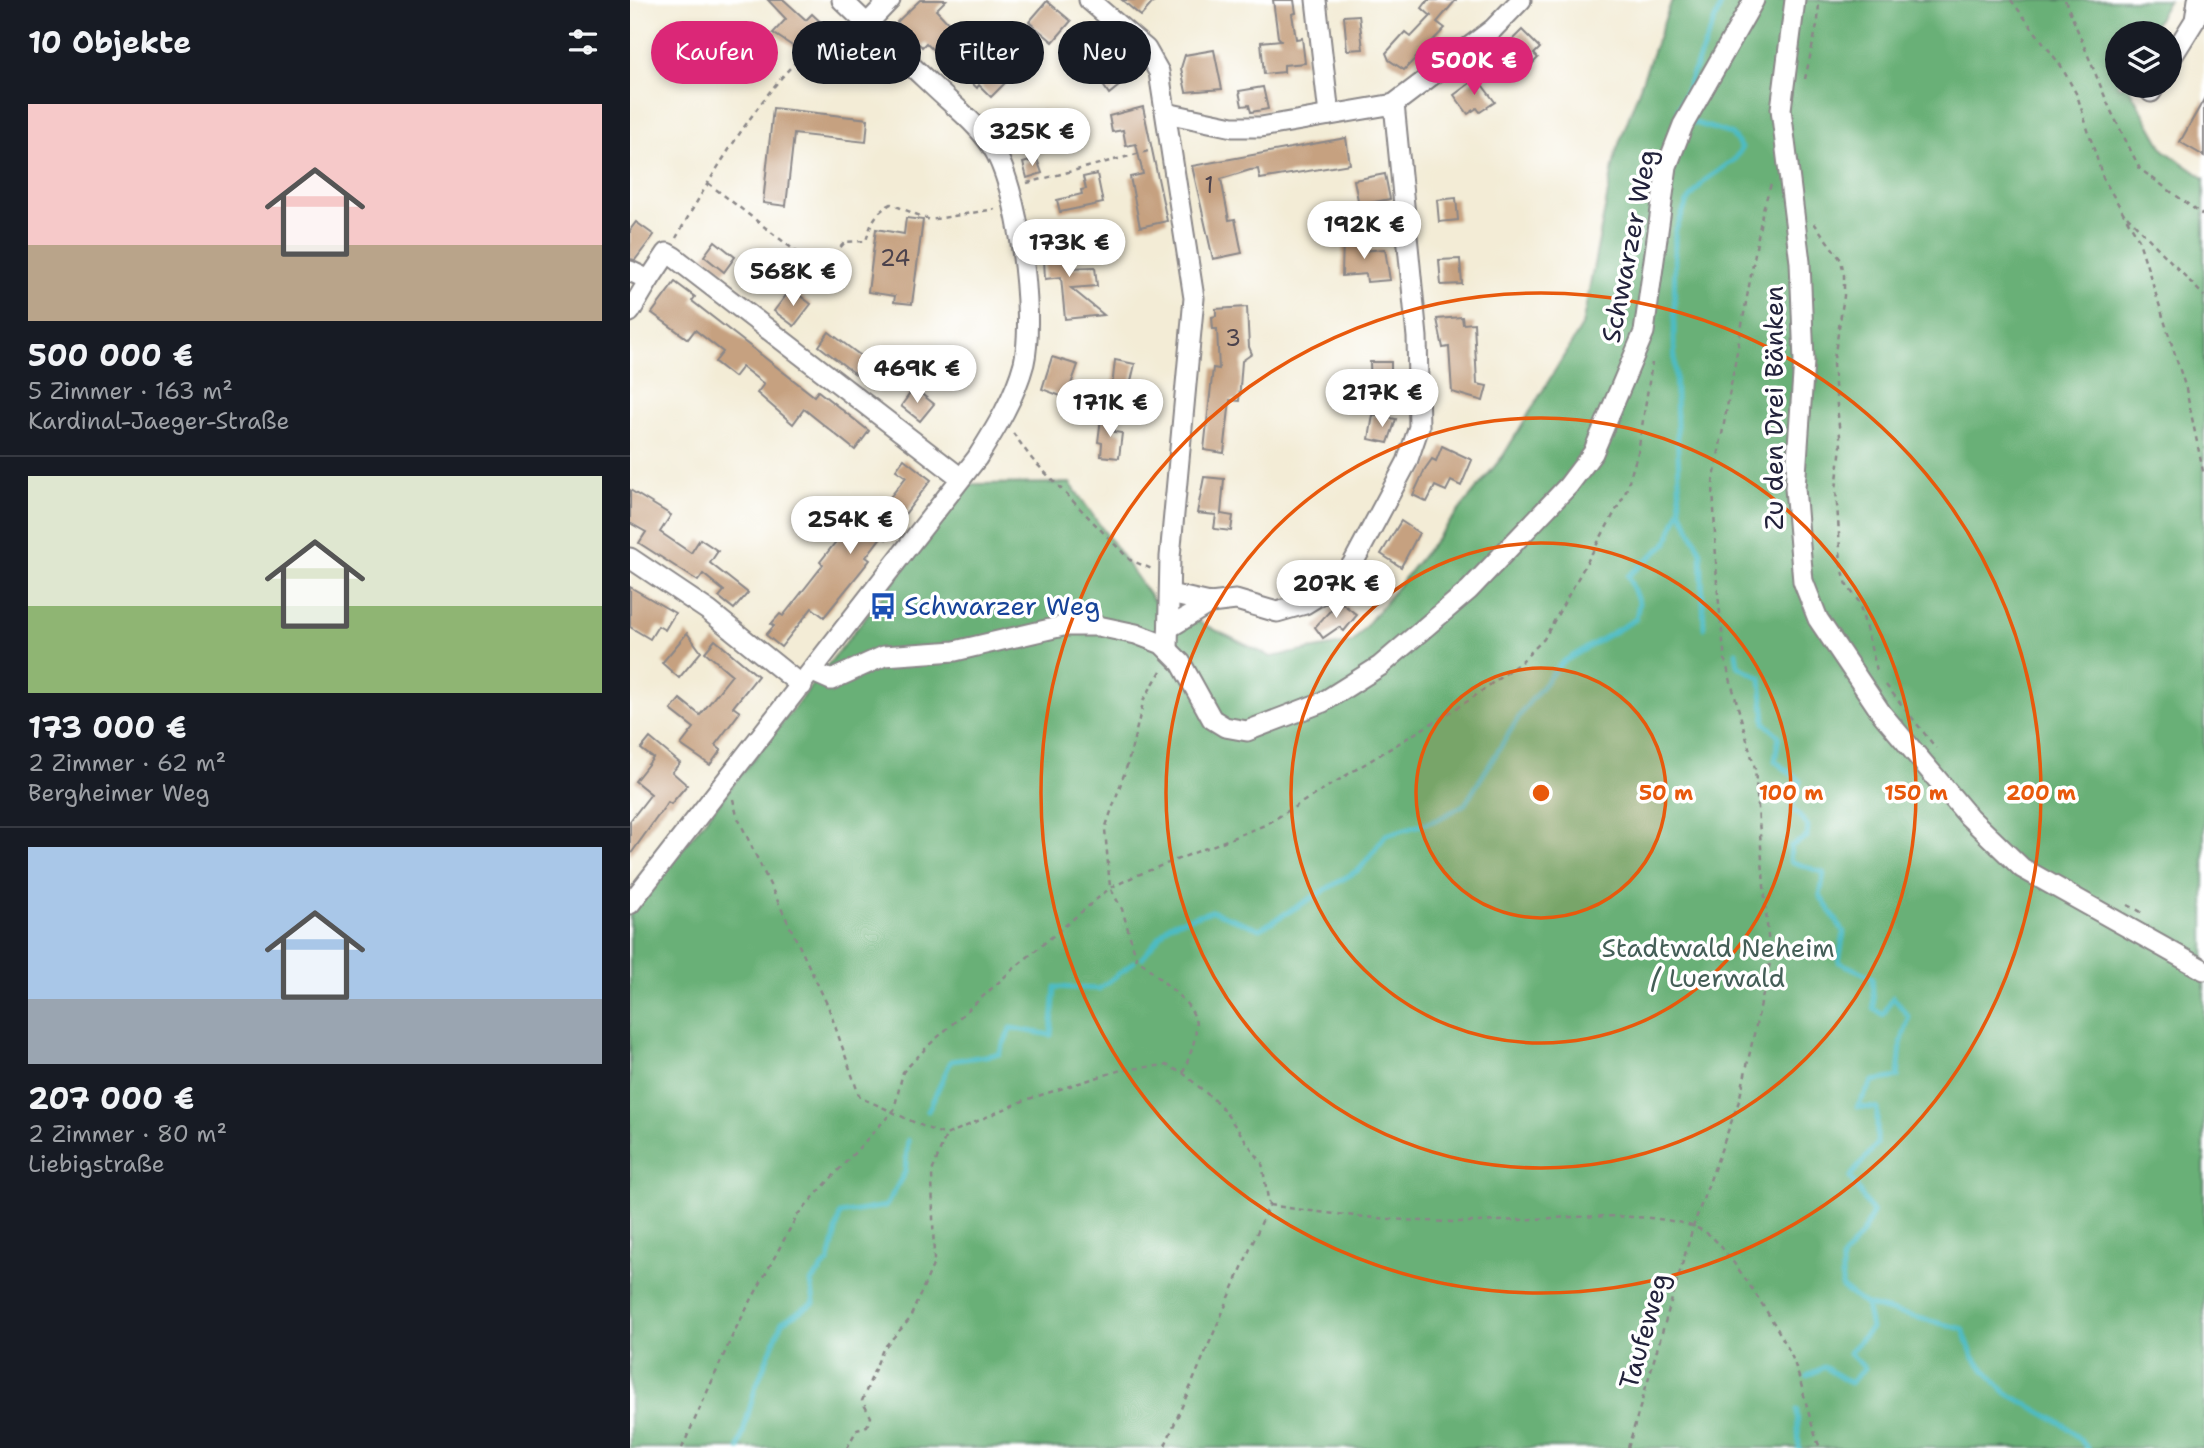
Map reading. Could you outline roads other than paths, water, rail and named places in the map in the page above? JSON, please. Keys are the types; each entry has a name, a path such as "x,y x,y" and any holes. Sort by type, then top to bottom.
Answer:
{"street":[{"path":"842,0 855,21"},
{"path":"868,21 890,0"},
{"path":"1088,0 1152,57 1159,72 1194,298 1170,557 1170,651"},
{"path":"1316,0 1329,115"},
{"path":"1166,113 1247,127 1274,126 1394,104 1493,29 1521,0"},
{"name":"Schwarzer Weg","path":"1170,651 1203,706 1217,723 1247,731 1287,718 1345,689 1420,634 1469,590 1568,486 1600,439 1644,332 1651,293 1659,208 1667,166 1683,125 1754,0"},
{"name":"Zu den Drei Bänken","path":"1795,0 1781,109 1801,274 1804,361 1796,488 1803,581 1818,619 1882,714 1996,846 2022,868 2204,970"},
{"path":"2182,41 2195,20 2198,0"},
{"path":"630,904 961,478 1002,417 1018,381 1027,343 1013,196 997,155 984,136 921,82"},
{"path":"1170,593 1210,603 1236,600 1277,611 1305,604 1331,588 1352,565 1414,443 1419,415 1417,337 1394,104"},
{"path":"630,312 667,253 961,478"},
{"path":"630,271 649,280"},
{"path":"630,558 807,679 831,680 884,656 955,651 1063,626 1122,630 1155,640 1170,651"},
{"path":"1169,628 1210,603"}],"waterway":[{"path":"1678,110 1723,0"},
{"path":"1142,958 1170,924 1212,911 1260,929 1360,869 1386,835 1437,820 1465,804 1524,709 1561,663 1636,619 1639,603 1628,576 1667,543 1680,509 1674,340 1675,232 1687,202 1704,181 1734,160 1742,148 1731,134 1692,122"},
{"path":"1680,509 1701,552 1704,628"},
{"path":"1736,652 1738,666 1761,678 1765,723 1779,736 1775,761 1800,781 1792,808 1808,826 1807,837 1791,846 1790,861 1824,873 1820,896 1844,932 1839,962 1872,977 1874,1009 1883,1015 1893,997 1909,1017 1901,1044 1898,1077 1873,1081 1857,1107 1877,1108 1877,1144 1850,1177 1873,1213 1861,1235 1842,1259 1842,1288 1866,1305 1871,1328 1849,1353 1865,1368 1850,1383 1824,1367 1807,1376"},
{"path":"928,1111 951,1061 999,1054 1011,1028 1051,1035 1055,987 1099,989 1134,962"},
{"path":"739,1448 755,1389 782,1322 814,1303 811,1282 829,1261 840,1214 886,1206 905,1172 908,1140"},
{"path":"1866,1305 1963,1329 1973,1357 2005,1392 2066,1426 2088,1448"},
{"path":"1797,1410 1799,1448"}],"place":[{"name":"Schwarzer Weg","path":"883,606"}],"park label":[{"name":"Stadtwald Neheim / Luerwald","path":"1718,962"}]}
